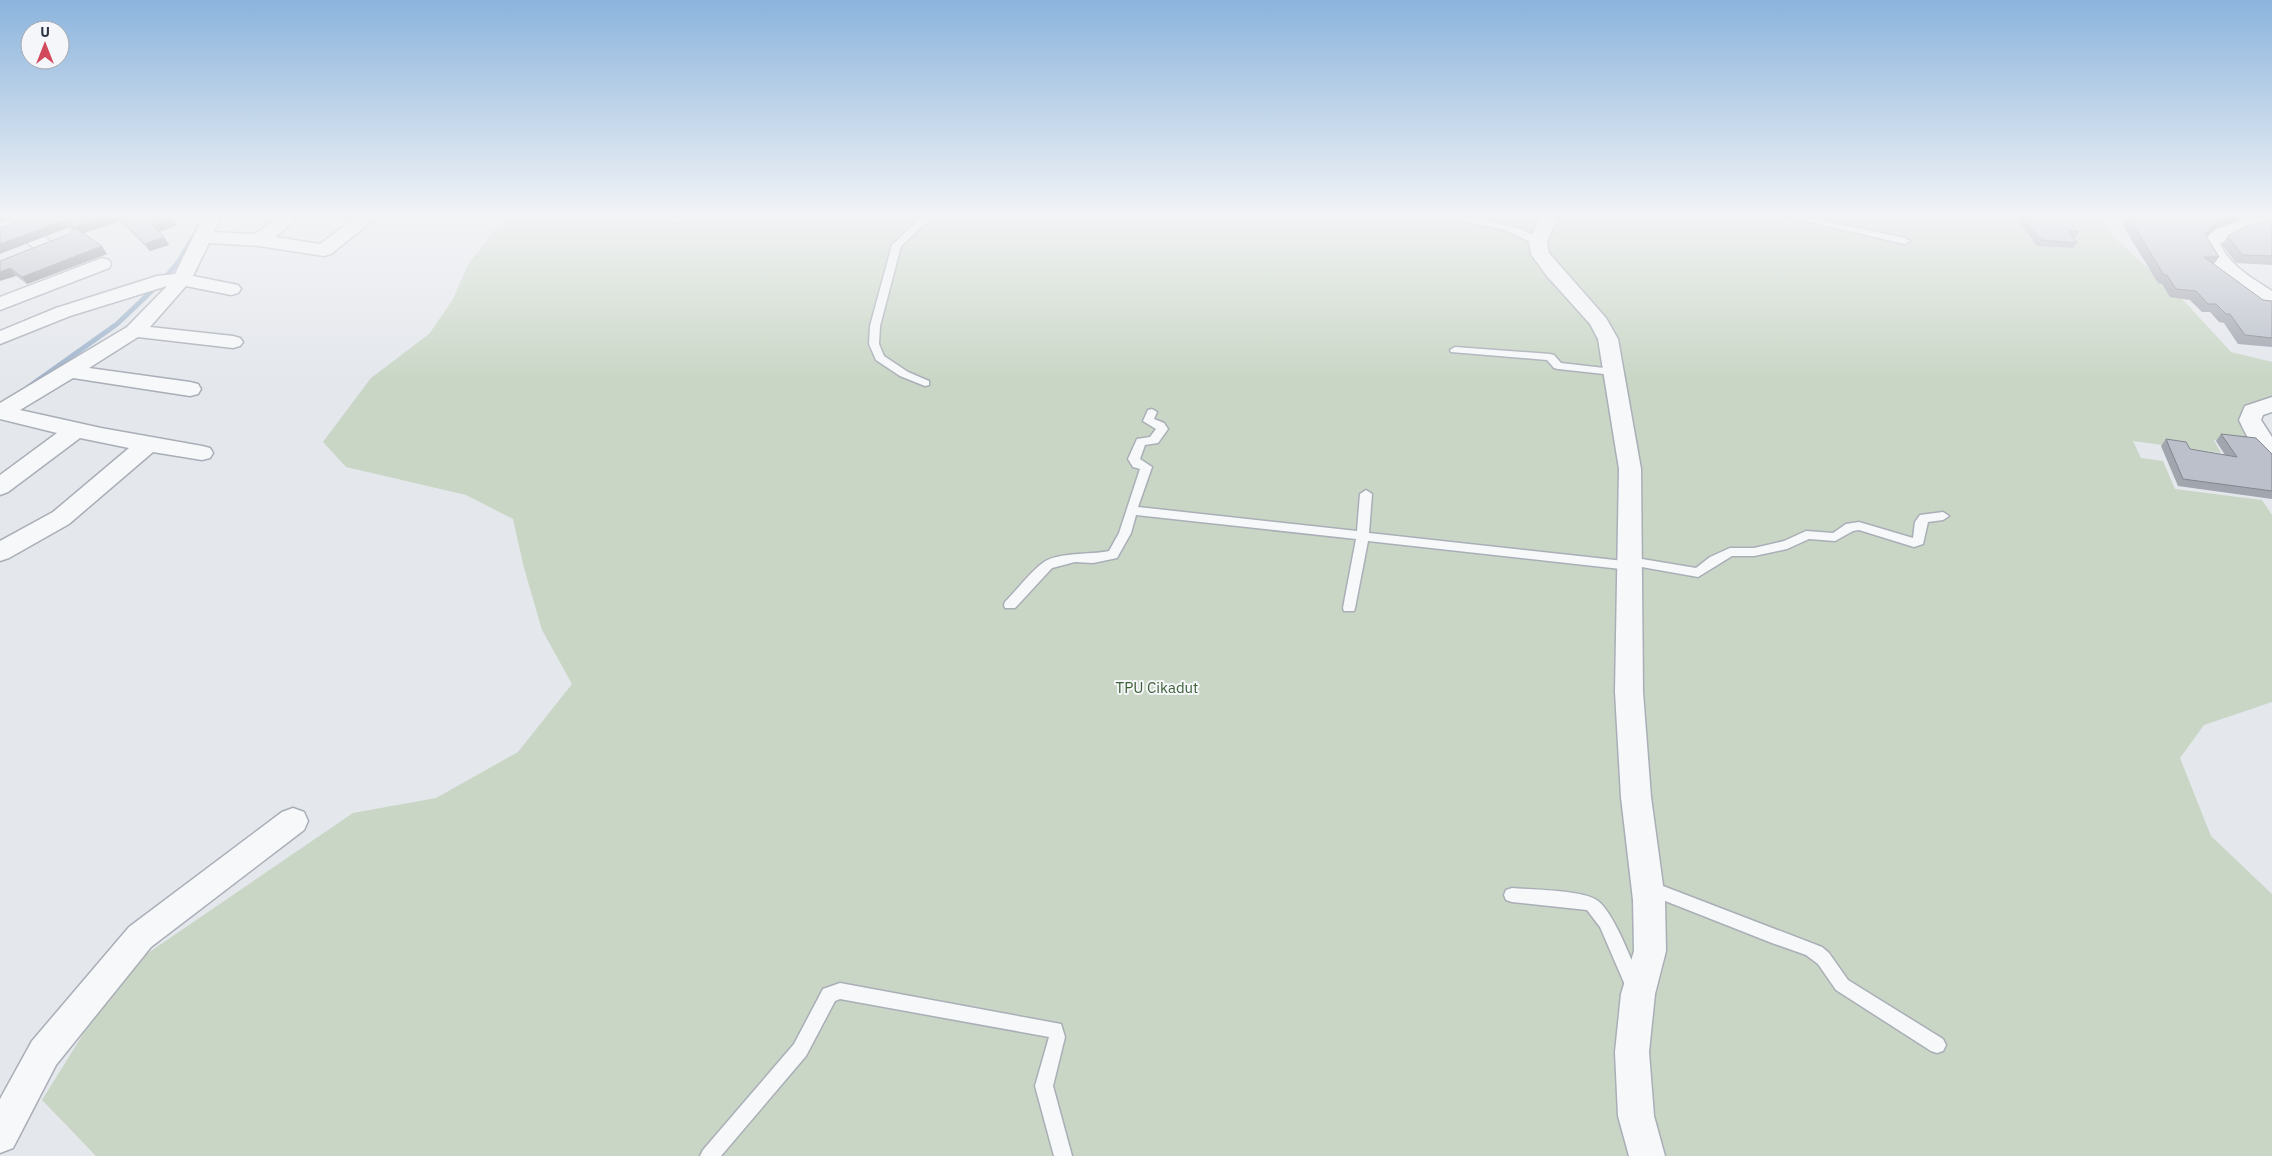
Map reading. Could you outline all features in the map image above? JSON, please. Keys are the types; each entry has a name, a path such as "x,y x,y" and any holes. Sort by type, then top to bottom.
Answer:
{"street":[{"path":"0,305 85,271"},
{"path":"0,413 134,331 167,300 187,271"},
{"path":"1553,271 1599,322 1608,339 1630,469 1629,692 1636,797 1647,887 1650,951 1638,994 1632,1052 1636,1116 1648,1156"},
{"path":"2230,271 2272,300"},
{"path":"0,338 63,312 164,280 182,280 232,289"},
{"path":"0,305 63,312"},
{"path":"134,331 233,342"},
{"path":"69,371 190,389"},
{"path":"2269,407 2253,411 2250,420 2258,436 2272,451"},
{"path":"0,413 74,431 202,453"},
{"path":"0,487 74,431"},
{"path":"5,544 61,518 147,445"},
{"path":"0,1135 44,1053 140,937 292,821"}],"lane":[{"path":"890,271 875,326 874,344 880,358 904,374 925,383"},
{"path":"1455,350 1550,357 1558,366 1613,372"},
{"path":"1010,605 1048,565 1075,558 1093,559 1113,555 1125,533 1146,467 1137,464 1134,459 1140,442 1154,440 1162,430 1160,425 1148,421 1152,412"},
{"path":"1349,608 1363,535 1366,494"},
{"path":"1131,510 1224,522 1630,563 1698,573 1714,560 1730,552 1754,552 1787,545 1806,535 1814,534 1835,537 1850,527 1858,526 1914,543 1919,540 1921,522 1924,518 1943,516"},
{"path":"1647,887 1697,904 1774,937 1816,952 1823,959 1833,977 1842,985 1937,1046"},
{"path":"1512,895 1583,902 1592,905 1606,922 1638,994"},
{"path":"709,1156 800,1050 829,995 840,991 1054,1030 1057,1037 1044,1086 1062,1156"}],"green space":[{"name":"TPU Cikadut","path":"465,271 2151,271 2185,302 2231,352 2272,362 2272,396 2244,406 2240,426 2256,444 2214,440 2221,453 2133,441 2141,458 2163,461 2175,489 2262,500 2272,515 2272,702 2204,725 2180,758 2211,836 2272,894 2272,1156 96,1156 42,1100 123,970 353,813 436,798 518,752 572,684 542,630 524,568 513,519 466,495 346,467 323,442 371,378 429,334 452,301"}],"building":[{"path":"14,271 38,271 22,277"},
{"path":"2162,271 2223,271 2263,300 2272,301 2272,338 2245,335 2230,314 2226,314 2216,304 2208,304 2196,291 2176,289 2167,275 2164,275"},
{"path":"2221,434 2256,438 2272,454 2272,491 2183,479 2166,439 2186,442 2190,449 2237,457"}],"waterway":[{"path":"164,279 171,271"},
{"path":"27,388 117,324 157,286"}]}
